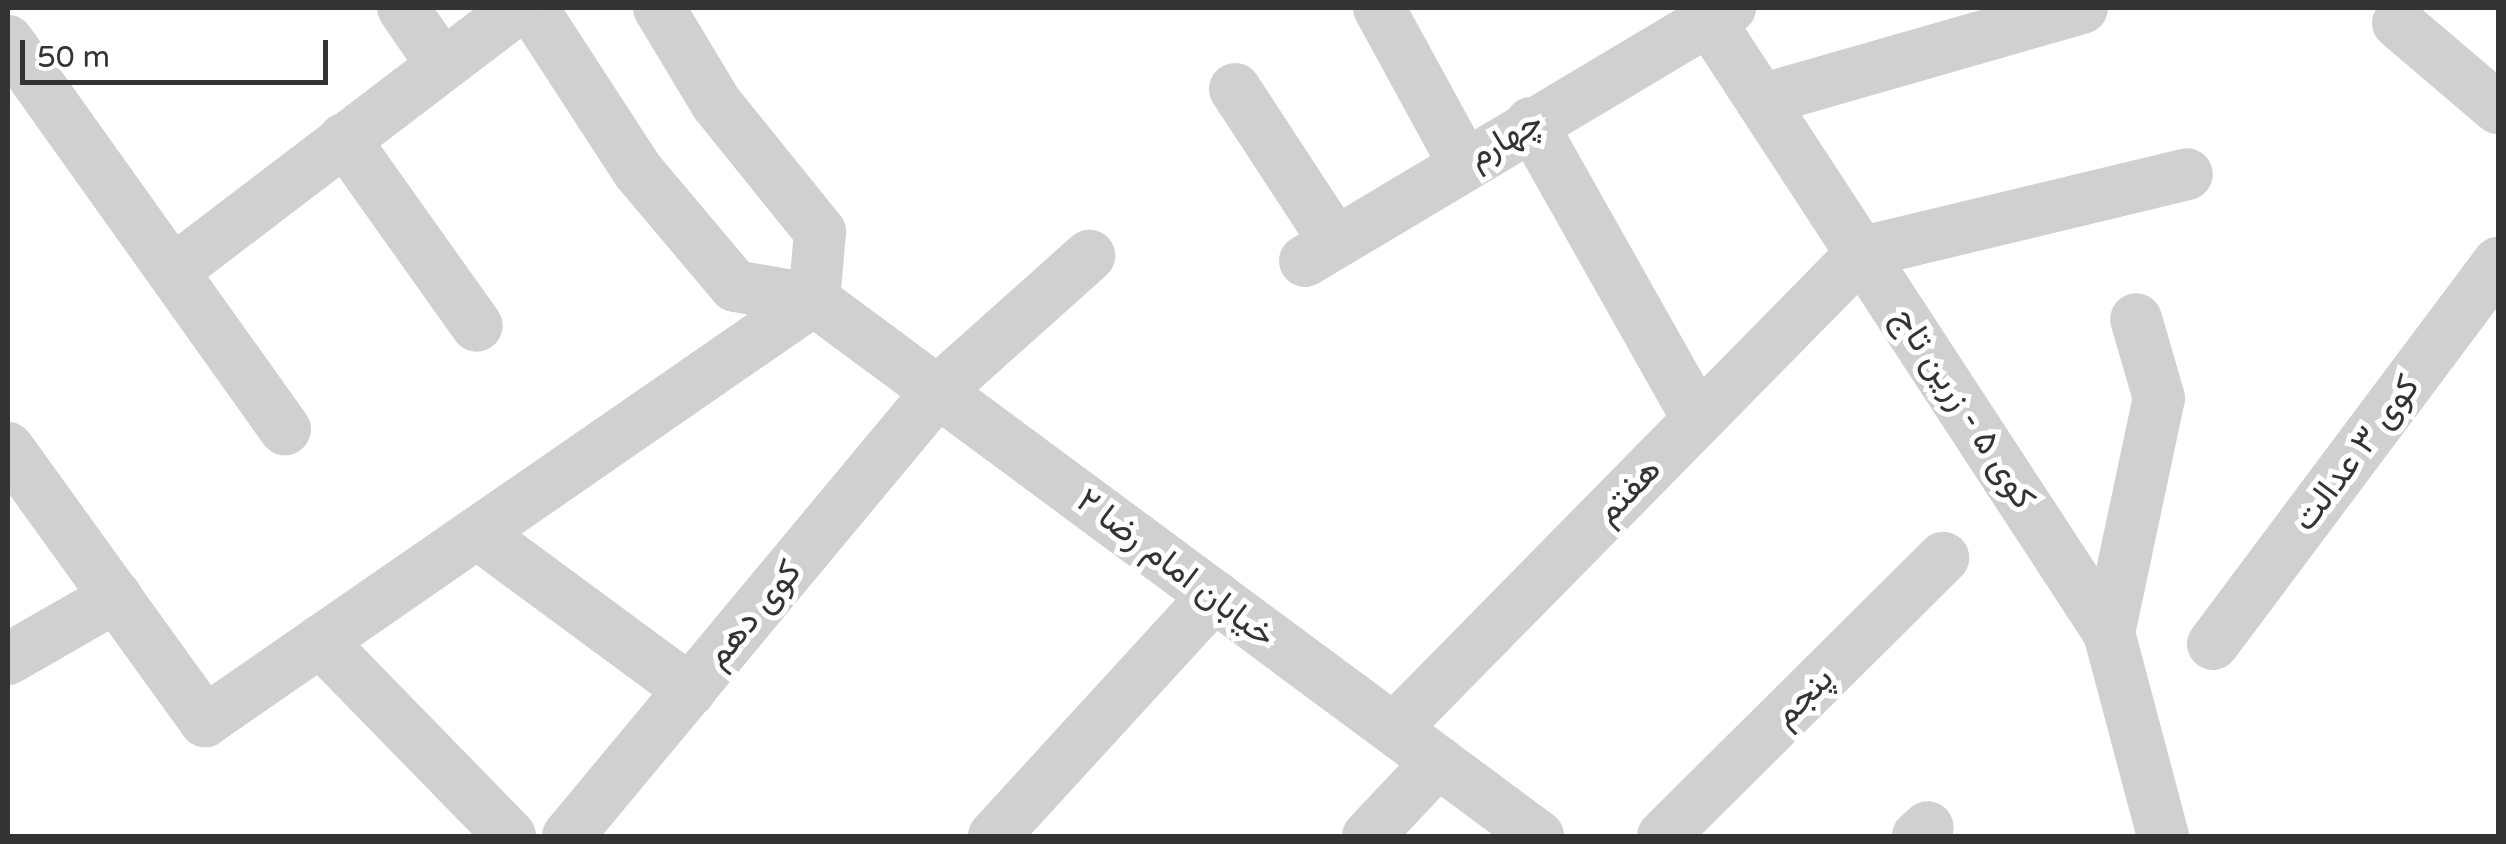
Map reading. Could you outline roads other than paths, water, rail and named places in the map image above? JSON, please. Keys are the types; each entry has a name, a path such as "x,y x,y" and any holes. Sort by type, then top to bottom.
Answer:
{"street":[{"path":"403,8 442,65"},
{"path":"173,270 518,8"},
{"name":"خیابان امام رضا ۲","path":"532,8 638,171 734,286 814,300 1538,836"},
{"path":"8,448 205,722 814,300 820,232 716,104 659,8"},
{"path":"1379,8 1464,164"},
{"path":"1761,100 2082,8"},
{"name":"چهارم","path":"1235,89 1320,251 1712,11"},
{"name":"کوی ۵ - زرین تاج","path":"1712,11 1761,100 2109,633 2163,836"},
{"path":"2398,22 2498,108"},
{"path":"8,41 285,430"},
{"path":"1531,123 1698,419"},
{"path":"344,140 477,326"},
{"path":"1863,252 2187,174"},
{"name":"هفتم","path":"1394,730 1863,252"},
{"name":"کوی دهم","path":"568,836 625,802 690,690 938,392 1088,256"},
{"name":"کوی ۳ عدالت","path":"2213,644 2498,263"},
{"path":"2109,633 2159,398 2136,319"},
{"path":"477,533 690,690"},
{"name":"پنجم","path":"1663,836 1943,558"},
{"path":"994,836 1214,596"},
{"path":"8,659 116,597"},
{"path":"320,642 510,836"},
{"path":"1368,836 1438,762"}]}
